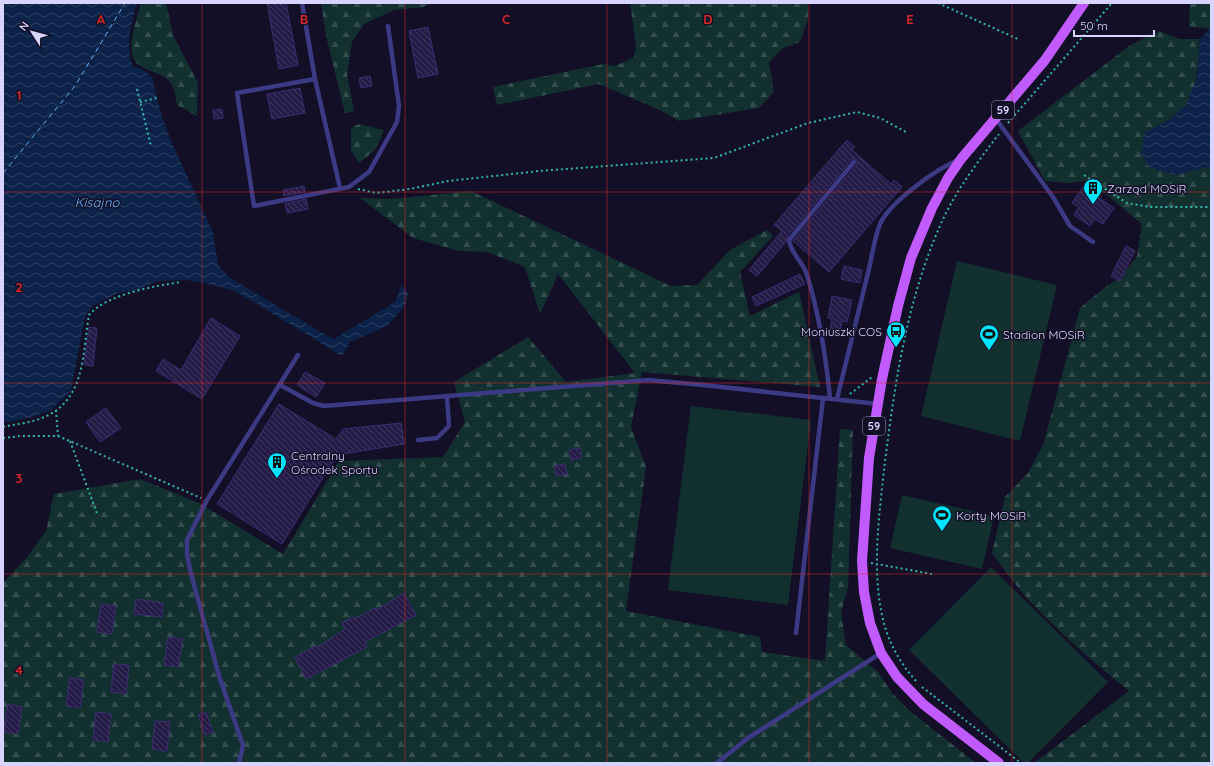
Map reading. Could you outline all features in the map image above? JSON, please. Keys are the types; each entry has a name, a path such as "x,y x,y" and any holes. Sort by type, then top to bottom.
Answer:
{"main road":[{"name":"59","path":"999,763 923,704 897,677 881,653 870,623 864,592 862,561 869,458 878,404 898,306 912,258 932,208 948,178 961,159 1044,60 1084,3"}],"lane":[{"path":"302,3 315,79 340,188"},
{"path":"315,79 237,93 254,206 349,187 368,172 397,122 400,106 388,26"},
{"path":"996,119 1053,197 1070,226 1093,242"},
{"path":"838,399 846,355 881,222 905,193 913,190 945,165 961,159"},
{"path":"830,398 827,373 806,272 790,250 789,240 854,162"},
{"path":"239,763 243,745 220,679 187,554 187,540 207,500 298,355"},
{"path":"280,385 314,403 324,406 447,398 648,380 878,404"},
{"path":"418,440 438,438 449,426 447,398"},
{"path":"796,634 823,398"},
{"path":"717,763 748,738 881,653"}],"path":[{"path":"938,3 1020,40"},
{"path":"1021,763 922,686 898,658 891,645 882,615 878,565 878,528 891,417 903,351 917,292 934,239 951,203 963,182 1003,130 1112,3"},
{"path":"137,89 152,146"},
{"path":"140,102 157,98"},
{"path":"349,187 376,194 448,181 539,171 714,158 808,123 857,112 880,118 906,132"},
{"path":"1084,175 1127,203 1150,206 1211,207"},
{"path":"3,427 42,418 68,401 77,385 89,315 94,309 107,301 154,286 181,282"},
{"path":"839,392 851,394 870,377"},
{"path":"56,410 58,436"},
{"path":"3,438 21,436 58,436 207,500"},
{"path":"70,441 98,516"},
{"path":"862,561 932,574"}],"green space":[{"path":"141,3 166,3 173,35 198,83 197,116 177,105 173,87 166,78 140,66 133,57 132,38"},
{"path":"321,3 432,3 423,7 394,10 364,24 352,42 347,74 354,111 345,113 326,36"},
{"path":"630,3 808,3 808,19 800,42 783,48 769,62 774,92 759,108 679,121 662,111 599,84 497,105 493,87 603,64 615,66 634,57 636,46"},
{"path":"1190,3 1211,3 1210,29 1189,26"},
{"path":"1159,31 1180,39 1200,39 1197,74 1190,99 1182,110 1172,118 1144,133 1175,175 1211,166 1211,763 1034,763 1129,691 1086,655 1045,617 1020,590 992,553 1005,497 1028,473 1043,445 1080,308 1104,288 1122,276 1137,256 1142,224 1102,191 1084,181 1069,183 1045,181 1018,131 1129,46"},
{"path":"359,124 384,130 375,150 359,163 351,150 351,128"},
{"path":"471,191 671,286 697,285 730,250 767,230 773,236 740,272 750,316 799,292 820,387 642,372 631,427 646,467 626,611 760,637 762,652 825,661 840,429 853,430 848,588 841,612 846,645 878,672 892,693 910,711 976,763 3,763 3,583 28,556 46,531 54,494 140,479 199,503 283,554 339,461 443,457 465,422 454,382 528,337 566,382 635,373 558,274 540,314 525,267 487,252 459,251 413,238 360,198 391,199"},
{"name":"Stadion MOSiR","path":"957,261 1057,285 1020,441 921,416"},
{"path":"691,406 811,420 788,605 668,590"},
{"name":"Korty MOSiR","path":"902,495 994,516 982,569 890,548"},
{"path":"991,567 1108,682 1028,763 1024,763 909,650"}],"water":[{"name":"Kisajno","path":"3,3 137,3 129,43 130,59 133,66 142,69 152,77 160,110 170,139 213,232 218,265 229,277 334,339 395,302 402,285 408,293 405,306 387,326 350,342 342,356 235,291 214,285 185,280 158,281 138,290 118,293 92,306 86,315 83,327 71,391 51,410 33,417 3,423"},
{"path":"1211,27 1211,166 1176,175 1149,167 1142,153 1144,133 1169,120 1186,105 1197,78 1200,39"}],"building":[{"path":"267,3 286,3 298,65 279,69"},
{"path":"428,27 438,74 418,78 409,31"},
{"path":"370,76 372,86 361,88 359,78"},
{"path":"300,88 305,113 272,119 267,94"},
{"path":"222,109 223,118 214,119 213,110"},
{"path":"847,140 855,147 852,150 891,184 894,180 902,187 829,272 793,241 857,164 857,159 852,159 786,238 786,242 757,276 749,270 782,231 774,225"},
{"path":"304,186 305,192 284,196 283,190"},
{"name":"Zarząd MOSiR","path":"1083,187 1114,208 1103,224 1095,219 1090,226 1074,215 1079,207 1072,203"},
{"path":"306,199 308,209 287,213 285,204"},
{"path":"1126,246 1135,251 1120,281 1111,276"},
{"path":"844,266 862,270 860,283 841,279"},
{"path":"800,274 805,284 756,306 752,297"},
{"path":"832,296 852,300 847,322 842,321 840,332 830,330 832,319 828,318"},
{"path":"211,318 240,336 202,399 156,371 163,359 181,370"},
{"path":"89,327 97,328 93,366 84,365"},
{"path":"305,372 325,383 316,397 297,385"},
{"name":"Centralny Ośrodek Sportu","path":"279,404 336,439 343,429 401,423 404,444 337,455 282,544 217,504"},
{"path":"106,408 121,428 100,442 86,422"},
{"path":"580,448 582,458 571,460 569,450"},
{"path":"565,464 567,474 556,476 554,466"},
{"path":"404,593 416,615 365,642 367,647 306,679 295,657 315,646 318,647 345,629 342,623 353,617 354,619 375,608 377,610"},
{"path":"136,599 163,603 162,617 134,614"},
{"path":"101,604 116,606 112,634 97,632"},
{"path":"168,637 183,639 178,667 164,665"},
{"path":"114,664 129,665 126,694 111,692"},
{"path":"70,678 84,680 80,708 66,706"},
{"path":"8,704 22,707 18,734 4,732"},
{"path":"96,712 111,714 108,742 93,740"},
{"path":"206,712 213,732 205,735 198,715"},
{"path":"155,721 170,722 167,751 152,749"}],"ferry route":[{"path":"3,173 75,86 125,3"}],"place":[{"name":"Zarząd MOSiR","path":"1093,205"},
{"name":"Moniuszki COS","path":"896,348"},
{"name":"Stadion MOSiR","path":"989,351"},
{"name":"Centralny Ośrodek Sportu","path":"277,479"},
{"name":"Korty MOSiR","path":"942,532"}]}
